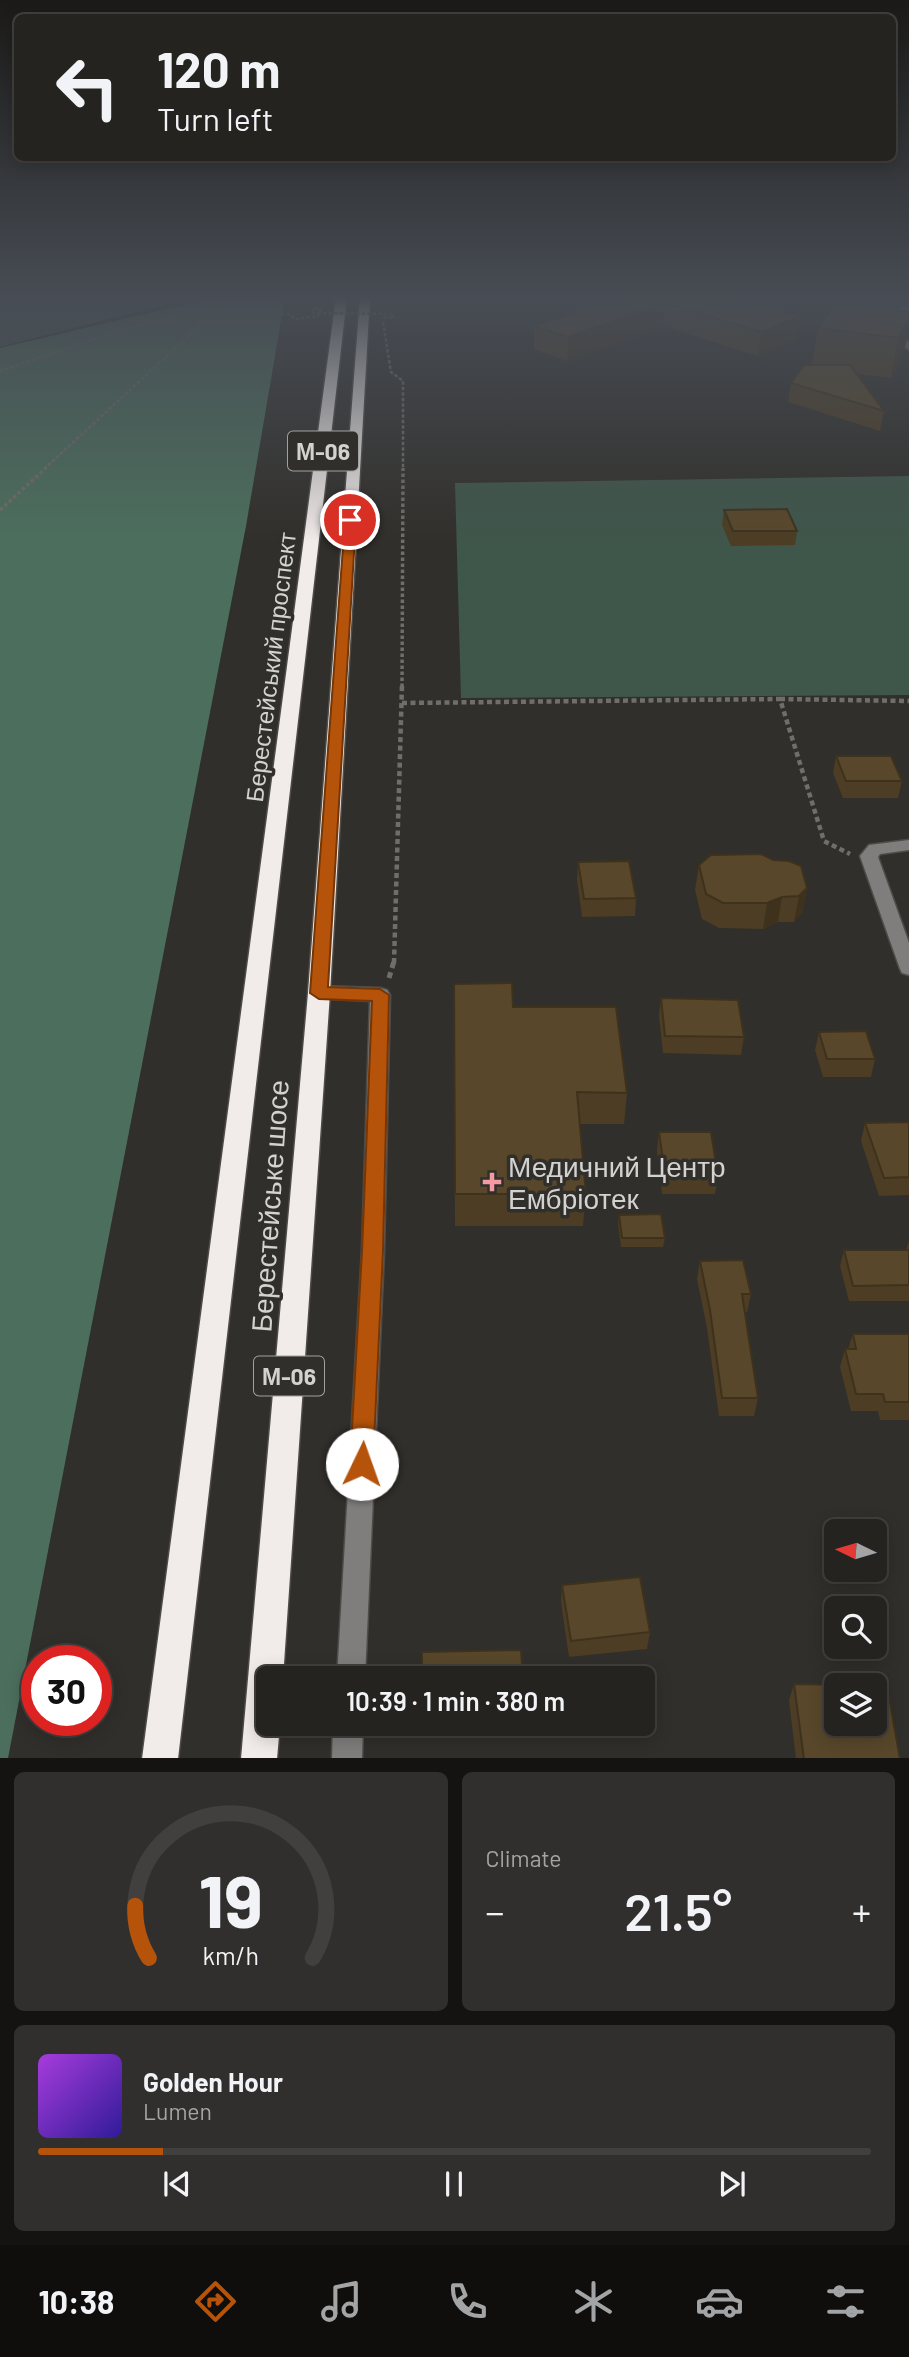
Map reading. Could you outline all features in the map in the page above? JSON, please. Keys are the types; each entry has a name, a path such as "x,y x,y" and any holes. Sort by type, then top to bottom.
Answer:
{"highway":[{"name":"Берестейський проспект","path":"249,1042 332,379"},
{"name":"М-06","path":"319,993 360,379"},
{"name":"Берестейське шосе","path":"259,1758 319,993"},
{"name":"Берестейське шосе","path":"160,1758 249,1042"}],"street":[{"path":"909,845 875,849 869,856 869,863 909,969"},
{"path":"319,993 380,995 373,1251 352,1666"},
{"path":"346,1758 347,1736"}],"path":[{"path":"0,510 142,379"},
{"path":"380,995 394,967 402,703 403,381 400,379"},
{"path":"402,703 780,699 909,701"},
{"path":"780,699 824,841 869,863"}],"green space":[{"path":"0,379 271,379 246,526 30,1645 21,1645 21,1691 8,1758 0,1758"},
{"path":"909,476 909,695 461,698 455,483"}],"building":[{"path":"794,379 860,379 884,411 791,383"},
{"path":"787,509 797,531 733,531 724,510"},
{"path":"836,756 891,756 902,781 846,781"},
{"path":"761,854 773,860 789,861 801,866 807,888 799,896 782,897 767,903 723,903 706,894 699,865 711,855"},
{"path":"629,861 636,898 584,899 578,862"},
{"path":"512,983 513,1007 616,1007 627,1093 577,1092 586,1194 455,1194 454,984"},
{"path":"661,998 738,1000 744,1037 665,1036"},
{"path":"866,1031 875,1059 827,1059 819,1032"},
{"path":"909,1122 909,1177 884,1178 865,1123"},
{"path":"659,1132 711,1132 718,1176 665,1175"},
{"path":"661,1214 665,1238 622,1238 619,1215"},
{"path":"844,1250 909,1250 909,1285 853,1286"},
{"path":"743,1260 751,1294 742,1294 758,1398 722,1398 710,1310 700,1261"},
{"path":"853,1334 909,1334 909,1402 885,1402 883,1394 856,1394 845,1349 856,1349"},
{"path":"640,1577 650,1632 571,1641 562,1585"},
{"path":"521,1650 522,1666 422,1666 422,1652"},
{"path":"794,1684 824,1685 824,1736 887,1736 887,1686 900,1758 804,1758"}],"place":[{"name":"Медичний Центр Ембріотек","path":"492,1182"}],"route":[{"path":"350,520 319,993 380,995 373,1251 362,1464"}]}
